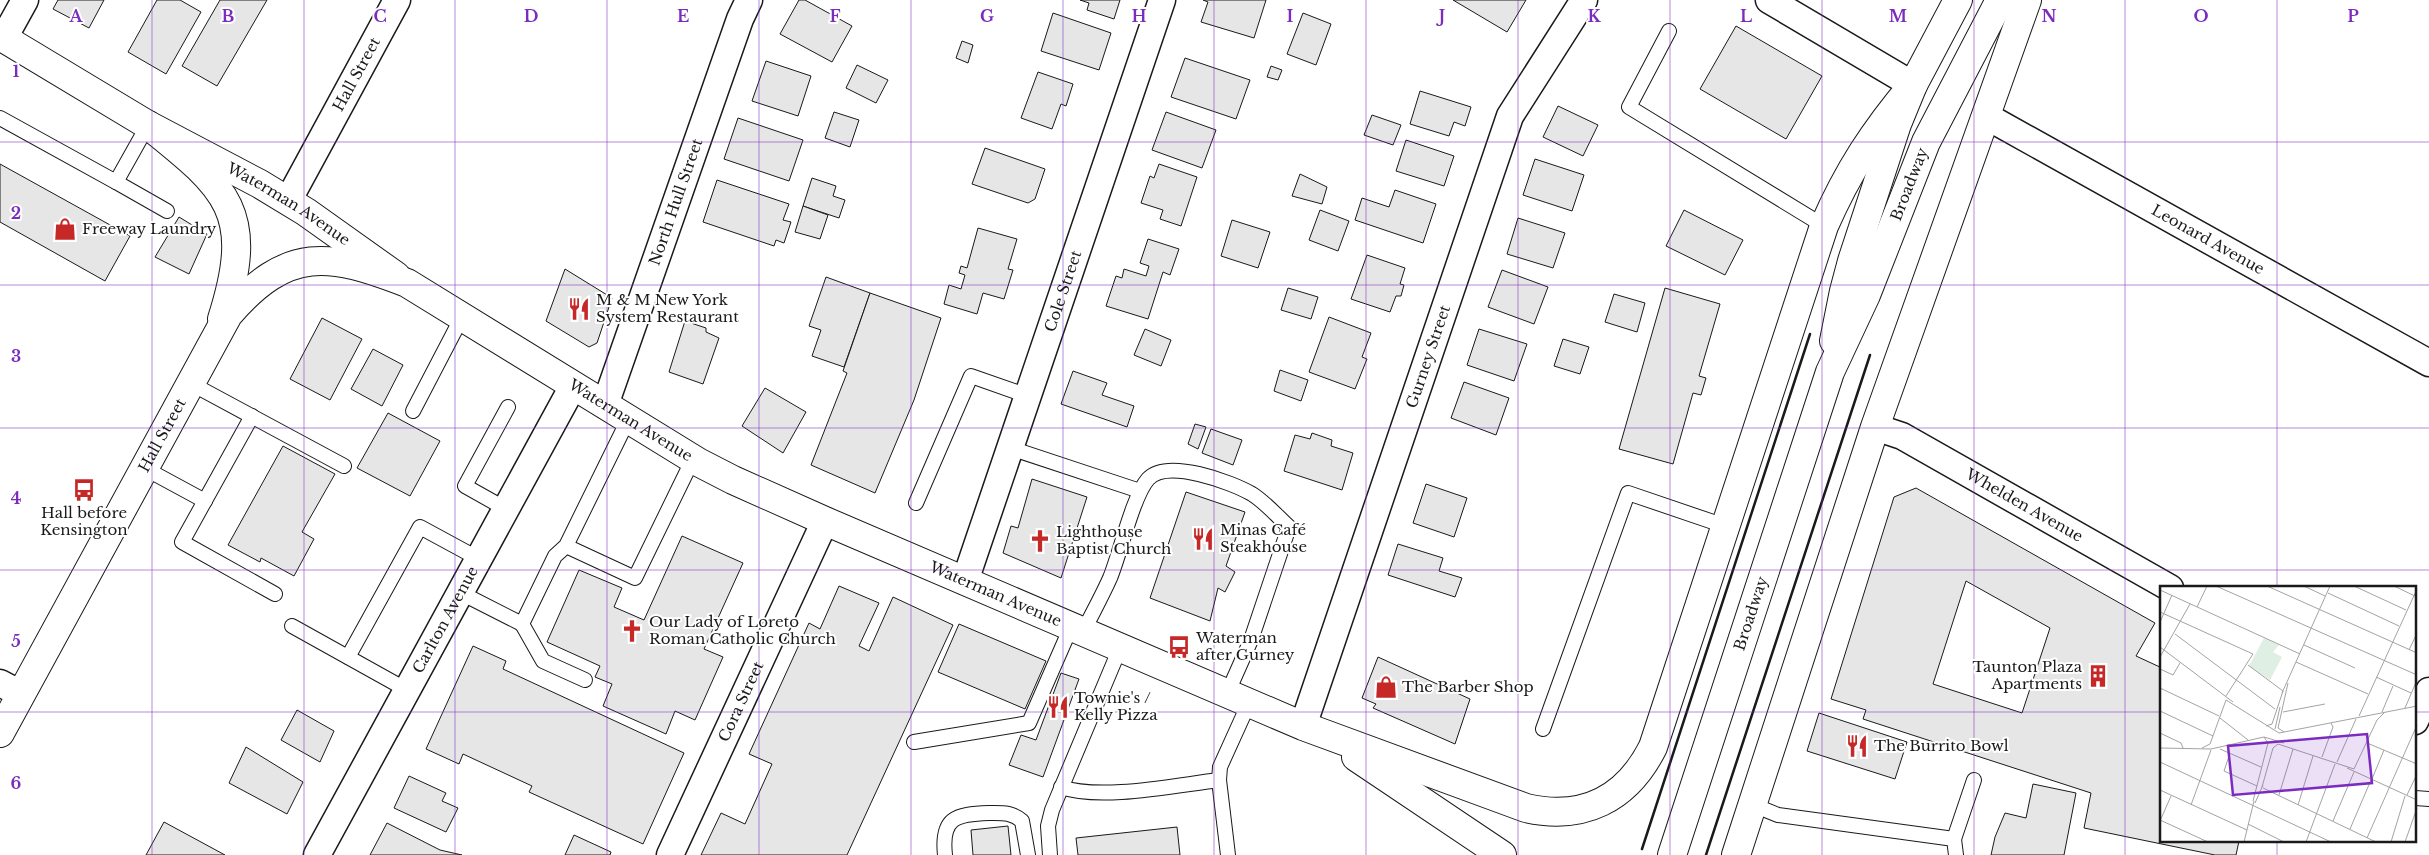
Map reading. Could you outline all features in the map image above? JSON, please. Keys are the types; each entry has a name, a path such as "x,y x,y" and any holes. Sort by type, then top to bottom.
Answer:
{"main road":[{"name":"Broadway","path":"1830,372 1842,299 1852,260 1889,147 1913,85 1958,0"},
{"name":"Broadway","path":"1672,855 1830,372 1866,295 1926,142 2000,0"},
{"path":"1736,855 1875,427 2027,0"},
{"name":"Waterman Avenue","path":"3,42 148,125 260,184 288,201 407,283 693,459 733,480 825,521 1303,726"},
{"path":"1303,726 1526,808 1542,812 1570,812 1598,804 1632,781 1653,747 1824,226 1858,157 1873,134 1913,85"},
{"path":"148,125 205,173 224,196 230,208 235,229 236,254 229,292 217,334"},
{"name":"Hall Street","path":"0,733 11,688 144,468 228,315 254,289 274,274 297,263 321,261 349,263 407,283"},
{"path":"1303,726 1346,750 1502,855"},
{"path":"1441,814 1458,832 1475,855"}],"street":[{"path":"3,42 26,0"},
{"name":"Hall Street","path":"288,201 397,0"},
{"name":"North Hull Street","path":"605,405 737,29 749,0"},
{"name":"Cole Street","path":"965,581 1162,0"},
{"name":"Gurney Street","path":"1303,726 1510,116 1584,0"},
{"path":"1770,0 1913,85"},
{"name":"Leonard Avenue","path":"1986,116 2429,362"},
{"name":"Carlton Avenue","path":"317,855 573,386"},
{"name":"Whelden Avenue","path":"1875,427 1902,436 2166,586"},
{"name":"Cora Street","path":"670,855 825,521"},
{"path":"2416,719 2429,691"},
{"path":"2416,727 2429,734"}],"lane":[{"path":"1669,31 1629,107 1824,226"},
{"path":"0,118 167,211"},
{"path":"116,182 148,125"},
{"path":"413,411 462,317"},
{"path":"916,503 971,376 1028,396"},
{"path":"190,383 344,466"},
{"path":"506,509 465,486 508,407"},
{"path":"252,416 182,542 275,594"},
{"path":"522,624 555,556 566,546 628,420"},
{"path":"1010,448 1140,491"},
{"path":"566,546 635,578 693,459"},
{"path":"144,468 205,501"},
{"path":"914,742 1029,723 1077,630 1110,577 1140,491 1149,478 1163,470 1171,469 1192,472 1251,494 1289,527 1251,640 1222,761 1220,780 1228,855"},
{"path":"1543,729 1628,493 1725,526"},
{"path":"348,657 420,527 479,559"},
{"path":"461,593 522,624 543,661 585,680"},
{"path":"292,626 408,690"},
{"path":"1050,855 1048,826 1061,787 1120,648"},
{"path":"1061,787 1080,793 1101,793 1220,780"},
{"path":"1956,855 1954,839 1974,780"},
{"path":"2416,798 2429,798"},
{"path":"1751,804 1778,815 1954,839"},
{"path":"945,855 944,833 954,819 968,813 1000,813 1016,816 1022,821 1028,855"}],"building":[{"path":"58,0 104,0 89,28 53,9"},
{"path":"157,0 180,0 201,12 166,74 128,52"},
{"path":"220,0 267,0 217,86 182,66"},
{"path":"799,0 805,0 852,26 832,62 780,34"},
{"path":"1080,0 1120,0 1114,19 1087,10 1089,3"},
{"path":"1203,0 1266,0 1254,38 1201,22 1208,2"},
{"path":"1453,0 1526,0 1507,32"},
{"path":"1053,13 1111,33 1099,70 1041,51"},
{"path":"1303,13 1331,24 1316,65 1287,54"},
{"path":"1736,26 1822,76 1786,139 1700,89"},
{"path":"962,41 973,45 968,63 956,58"},
{"path":"1185,58 1250,80 1236,119 1171,97"},
{"path":"766,61 811,76 798,116 752,101"},
{"path":"857,65 888,80 876,103 846,88"},
{"path":"1271,66 1282,70 1278,80 1267,77"},
{"path":"1038,72 1073,84 1066,106 1061,104 1052,129 1021,118"},
{"path":"1420,91 1471,107 1465,126 1454,122 1449,136 1410,124"},
{"path":"1558,106 1598,125 1583,156 1543,137"},
{"path":"834,112 859,120 850,147 825,138"},
{"path":"1166,112 1216,130 1202,168 1152,150"},
{"path":"1372,115 1401,125 1393,145 1364,135"},
{"path":"738,118 803,140 789,181 724,159"},
{"path":"1406,140 1454,156 1444,186 1396,171"},
{"path":"985,148 1045,169 1035,199 1028,203 972,184"},
{"path":"1535,159 1584,175 1572,211 1523,195"},
{"name":"Freeway Laundry","path":"0,164 130,236 105,281 0,222"},
{"path":"1159,164 1197,177 1181,226 1160,219 1163,210 1141,203 1150,176 1154,178"},
{"path":"1300,174 1327,187 1322,204 1292,196"},
{"path":"812,178 836,186 833,196 845,200 839,218 803,206"},
{"path":"717,180 789,204 783,220 791,222 784,243 776,240 774,246 703,222"},
{"path":"1395,190 1436,204 1423,243 1355,220 1362,198 1389,207"},
{"path":"803,206 828,215 820,239 795,232"},
{"path":"1320,210 1349,221 1338,251 1309,240"},
{"path":"1684,210 1743,240 1725,275 1666,246"},
{"path":"179,217 207,234 189,274 155,257"},
{"path":"1518,218 1565,233 1553,268 1507,254"},
{"path":"1232,220 1270,232 1258,268 1221,256"},
{"path":"978,228 1017,239 1008,269 1013,270 1004,299 983,293 977,314 944,304 949,285 961,289 965,275 959,273 961,266 967,268"},
{"path":"1148,239 1179,249 1170,275 1163,272 1148,319 1106,306 1116,276 1122,278 1124,269 1146,276 1149,266 1140,263"},
{"path":"1367,255 1405,268 1400,284 1404,285 1401,296 1396,296 1390,312 1351,299"},
{"name":"M & M New York System Restaurant","path":"565,269 612,298 597,343 589,347 546,321"},
{"path":"1502,270 1548,287 1534,324 1488,307"},
{"path":"826,277 870,293 844,367 812,356 821,330 809,326"},
{"path":"1288,288 1318,297 1311,319 1281,310"},
{"path":"1665,288 1720,304 1699,376 1706,378 1701,395 1693,393 1673,464 1619,449"},
{"path":"870,293 941,318 914,400 875,493 811,465 847,373 843,371"},
{"path":"1614,294 1645,303 1637,332 1605,322"},
{"path":"1329,317 1371,333 1362,357 1367,359 1355,389 1309,372"},
{"path":"322,318 362,339 330,400 290,379"},
{"path":"685,321 706,328 706,332 719,338 703,384 669,372"},
{"path":"1145,329 1171,340 1161,366 1134,355"},
{"path":"1479,329 1527,344 1514,381 1467,365"},
{"path":"1563,339 1589,347 1580,374 1554,366"},
{"path":"373,349 403,365 382,406 351,389"},
{"path":"1280,370 1308,380 1301,401 1274,391"},
{"path":"1073,371 1107,383 1102,395 1134,406 1127,427 1061,404"},
{"path":"1464,382 1509,398 1496,435 1451,418"},
{"path":"765,388 806,412 783,453 742,426"},
{"path":"388,413 440,441 410,496 357,468"},
{"path":"1195,424 1206,427 1198,449 1188,444"},
{"path":"1211,429 1242,440 1233,465 1202,453"},
{"path":"1312,433 1332,440 1331,446 1353,453 1342,490 1284,471 1295,435 1310,439"},
{"path":"283,446 335,474 302,532 314,539 294,576 261,558 260,562 228,545"},
{"name":"Lighthouse Baptist Church","path":"1032,479 1087,497 1061,578 1003,553 1011,526 1018,528"},
{"path":"1426,484 1467,498 1454,537 1413,523"},
{"name":"Taunton Plaza Apartments","path":"1916,488 2155,623 2136,656 2160,667 2160,842 2239,842 2236,855 2215,855 2084,828 2091,793 1863,719 1866,710 1831,699 1894,497","holes":["1966,581 2050,628 2022,713 1933,684"]},
{"name":"Minas Café Steakhouse","path":"1186,492 1245,512 1226,566 1235,572 1225,592 1218,588 1210,621 1150,598"},
{"name":"Our Lady of Loreto Roman Catholic Church","path":"682,536 743,563 704,649 723,657 695,720 675,711 666,734 603,706 612,684 595,677 600,666 547,642 579,570 622,588 614,607 644,620"},
{"path":"1398,544 1443,558 1439,571 1462,578 1455,597 1388,575"},
{"path":"839,586 879,603 859,646 869,651 893,597 953,625 847,855 701,855 721,813 745,824 772,764 749,754 809,623 820,629"},
{"path":"959,624 1046,661 1025,709 938,672"},
{"path":"473,646 506,661 503,669 684,753 643,844 529,792 532,786 463,754 459,764 426,749"},
{"path":"1378,657 1470,699 1455,744 1373,708 1376,704 1362,698"},
{"name":"Townie's / Kelly Pizza","path":"1061,673 1079,679 1043,777 1009,765 1021,735 1036,740"},
{"path":"297,710 334,731 320,762 281,740"},
{"name":"The Burrito Bowl","path":"1819,713 1907,742 1895,779 1807,751"},
{"path":"246,747 303,782 287,814 229,783"},
{"path":"409,776 446,793 442,801 458,808 446,832 394,808"},
{"path":"2033,784 2076,793 2064,855 1991,855 1995,837 2005,813 2026,818"},
{"path":"164,822 225,855 146,855"},
{"path":"387,823 440,850 462,855 370,855"},
{"path":"1008,826 1011,855 973,855 971,830"},
{"path":"1177,827 1180,855 1078,855 1076,838"},
{"path":"574,835 611,852 610,855 565,855"}],"wall":[{"path":"1642,849 1810,334"},
{"path":"1706,855 1870,355"}],"place":[{"name":"Freeway Laundry","path":"65,229"},
{"name":"M & M New York System Restaurant","path":"579,309"},
{"name":"Hall before Kensington","path":"84,490"},
{"name":"Minas Café Steakhouse","path":"1203,539"},
{"name":"Lighthouse Baptist Church","path":"1040,541"},
{"name":"Our Lady of Loreto Roman Catholic Church","path":"632,631"},
{"name":"Waterman after Gurney","path":"1179,647"},
{"name":"Taunton Plaza Apartments","path":"2098,676"},
{"name":"The Barber Shop","path":"1386,687"},
{"name":"Townie's / Kelly Pizza","path":"1058,707"},
{"name":"The Burrito Bowl","path":"1857,746"}]}
